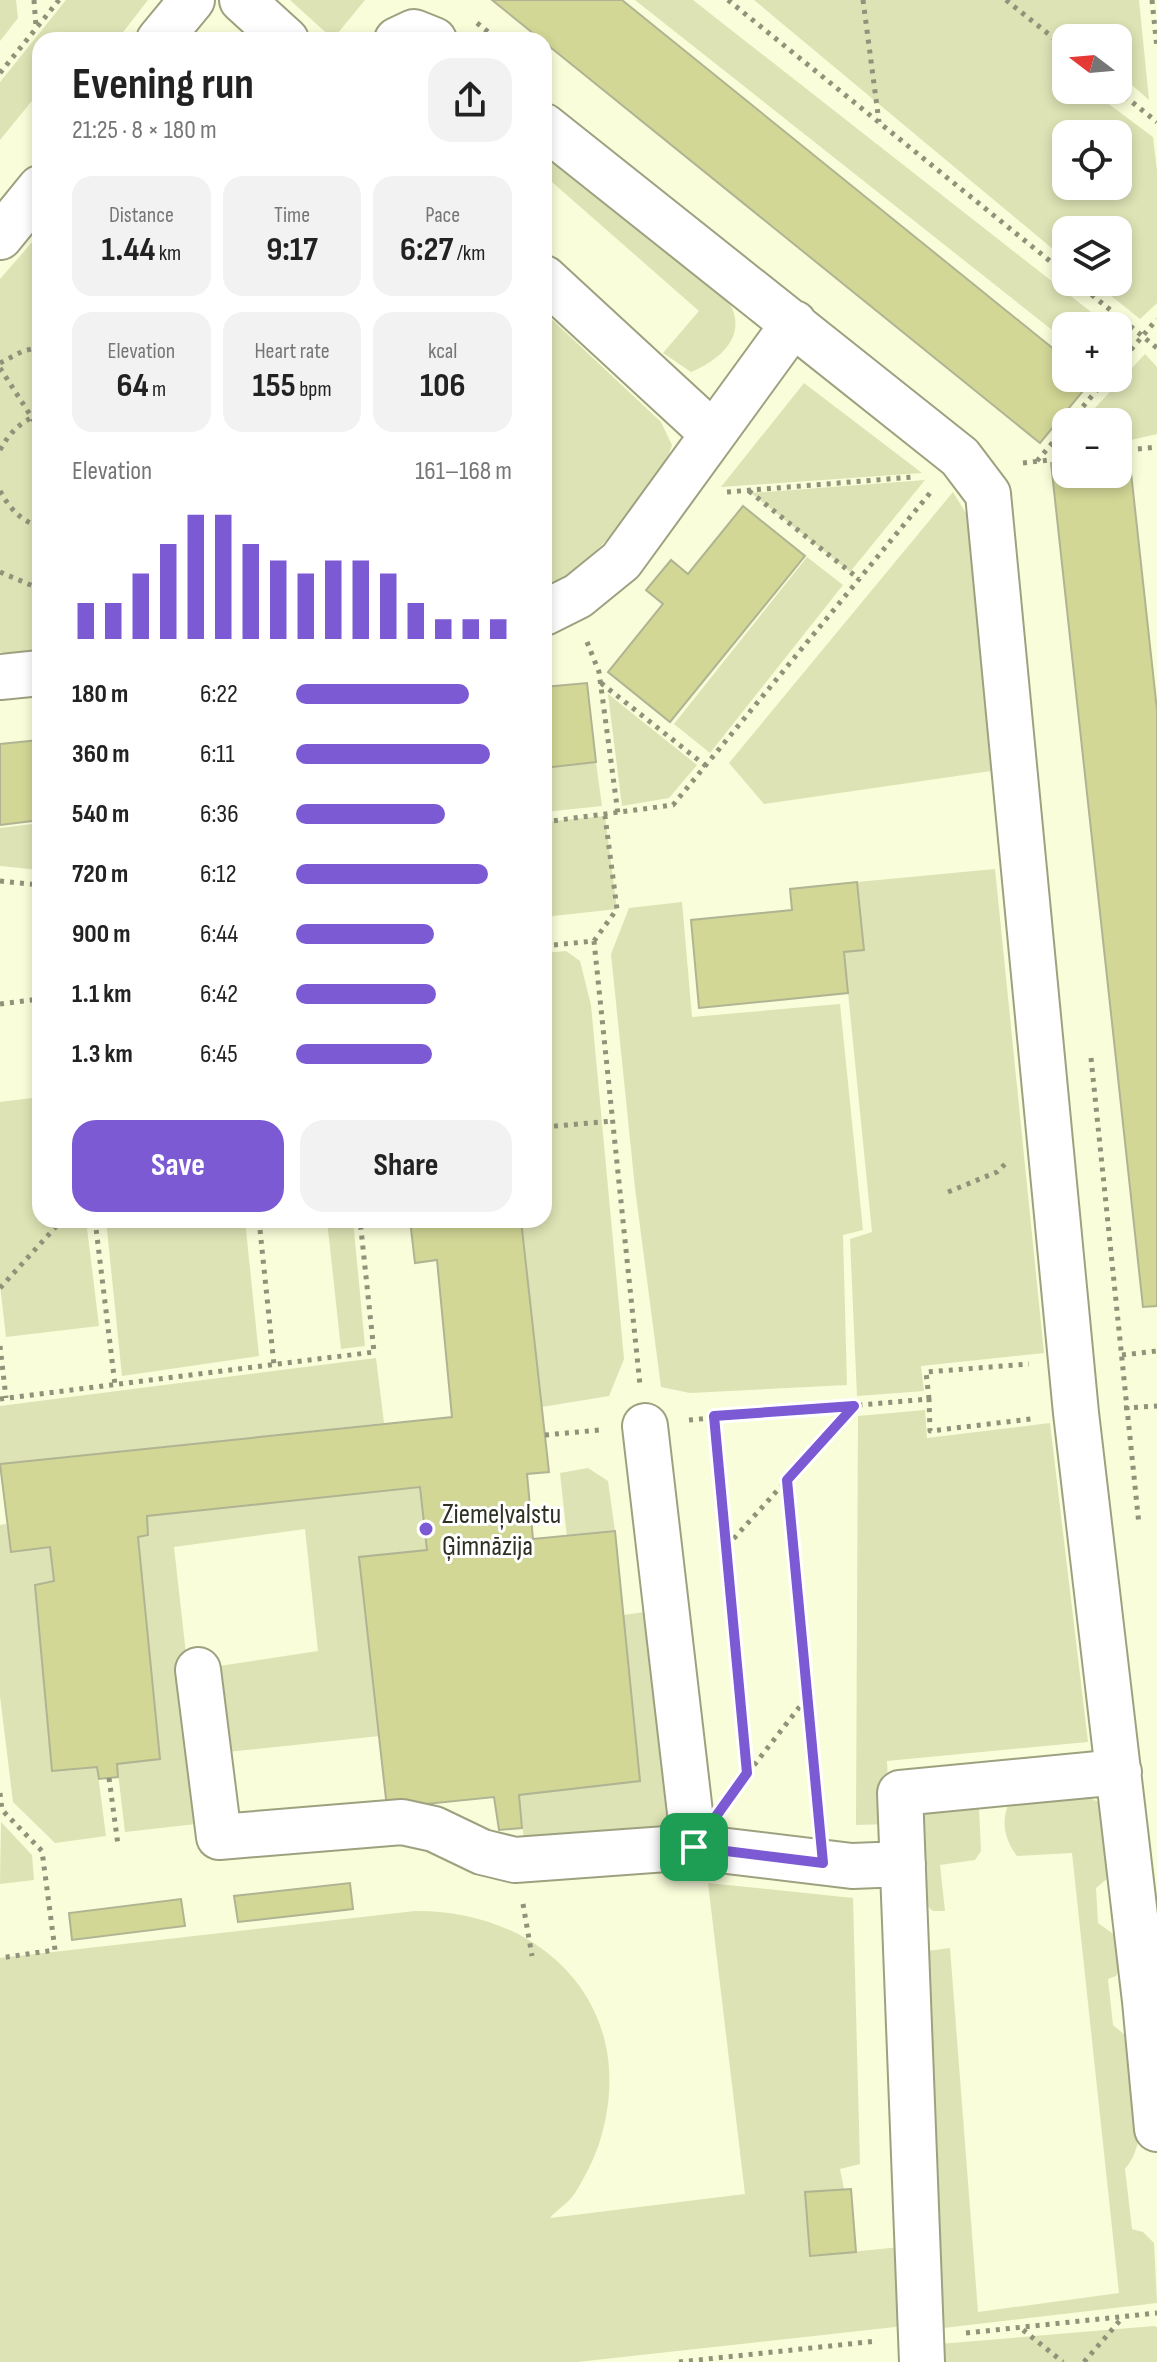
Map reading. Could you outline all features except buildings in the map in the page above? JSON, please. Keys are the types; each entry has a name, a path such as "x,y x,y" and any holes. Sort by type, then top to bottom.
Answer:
{"street":[{"path":"166,32 192,0"},
{"path":"242,0 277,32"},
{"path":"552,132 794,323 988,494 1076,1413 1157,2129"},
{"path":"0,237 32,198"},
{"path":"552,285 711,432"},
{"path":"558,607 621,561 711,432 794,323"},
{"path":"0,677 32,674"},
{"path":"665,1423 694,1847"},
{"path":"198,1670 219,1837 402,1822 434,1829 482,1852 515,1860 694,1847 852,1866 903,1864"},
{"path":"922,2362 900,1793 1119,1772"}],"path":[{"path":"34,0 37,28"},
{"path":"34,32 59,0"},
{"path":"728,0 1052,263"},
{"path":"863,0 879,123"},
{"path":"1006,0 1052,37"},
{"path":"1152,0 1157,48"},
{"path":"0,73 32,34"},
{"path":"1132,102 1157,122"},
{"path":"1093,296 1157,348"},
{"path":"1132,349 1157,319"},
{"path":"0,450 9,434 32,417 0,365 32,349"},
{"path":"1082,408 1095,392"},
{"path":"1037,461 1052,443"},
{"path":"1132,450 1157,447"},
{"path":"725,481 716,493 953,465"},
{"path":"552,821 673,805 953,465"},
{"path":"0,491 11,510 32,524"},
{"path":"749,491 859,579"},
{"path":"0,572 32,586"},
{"path":"558,607 601,683 618,814"},
{"path":"601,683 706,766"},
{"path":"605,816 617,909 594,941 613,1121 665,1423 714,1416 929,1399 930,1431 1157,1406"},
{"path":"0,881 32,884"},
{"path":"552,945 594,941"},
{"path":"0,1004 32,1000"},
{"path":"552,1126 613,1121"},
{"path":"948,1192 997,1172 1048,1127"},
{"path":"0,1288 55,1228"},
{"path":"96,1228 115,1385"},
{"path":"260,1228 274,1365"},
{"path":"0,1346 3,1399 374,1352 361,1228"},
{"path":"727,1546 854,1406"},
{"path":"714,1416 747,1773"},
{"path":"545,1435 599,1431"},
{"path":"787,1480 823,1863"},
{"path":"694,1847 808,1696"},
{"path":"109,1778 118,1845"},
{"path":"0,1793 1,1810 42,1851 55,1950 0,1958"},
{"path":"1084,2362 1123,2317"},
{"path":"1022,2329 1063,2362"}],"green space":[{"path":"0,0 16,0 18,18 0,41"},
{"path":"66,0 148,0 123,32 40,32"},
{"path":"290,0 365,0 339,32 325,32"},
{"path":"635,0 693,0 1052,281 1052,296 1071,296 1091,312 1052,312 1052,330"},
{"path":"754,0 1139,0 1149,100 1132,85 1132,24 1052,24 1052,104 1109,104 1130,120 1052,120 1052,200 1132,200 1132,121 1153,137 1157,171 1157,303 1140,319 1111,296 1132,296 1132,216 1052,216 1052,248"},
{"path":"32,42 32,101 0,140 0,82"},
{"path":"552,155 712,282 732,308 735,330 732,340 718,356 691,372 663,353 699,311 552,182"},
{"path":"32,242 32,652 12,655 0,652 0,279"},
{"path":"552,320 661,422 672,445 665,463 638,505 600,547 552,584"},
{"path":"1145,354 1157,367 1157,434 1132,440 1132,408 1095,408 1110,392 1132,392 1132,368"},
{"path":"804,383 922,473 721,487"},
{"path":"925,480 850,572 751,493"},
{"path":"953,492 967,515 991,771 764,804 729,763"},
{"path":"807,557 843,585 710,753 674,724"},
{"path":"608,694 697,765 669,798 622,806"},
{"path":"596,763 602,806 552,811 552,767"},
{"path":"605,816 617,909 552,916 552,821"},
{"path":"32,824 32,869 0,866 0,828"},
{"path":"995,869 1044,1353 921,1366 924,1391 857,1396 850,1239 872,1232 844,952 864,950 857,882"},
{"path":"682,902 692,1017 840,1004 863,1230 843,1235 847,1385 690,1393 661,1387 635,1188 611,954 629,908"},
{"path":"566,951 580,961 591,1005 624,1359 609,1396 542,1407 522,1228 552,1228 552,952"},
{"path":"32,1098 32,1228 87,1228 99,1326 6,1337 0,1285 0,1102"},
{"path":"107,1228 246,1228 259,1356 122,1376"},
{"path":"328,1228 354,1228 365,1346 341,1349"},
{"path":"376,1358 384,1423 0,1464 0,1406"},
{"path":"925,1410 927,1438 1050,1423 1088,1742 887,1761 890,1824 856,1825 858,1416"},
{"path":"588,1468 608,1481 615,1531 567,1537 560,1473"},
{"path":"420,1487 427,1550 359,1558 380,1736 218,1753 206,1668 318,1651 305,1529 174,1547 205,1823 125,1832 117,1764 160,1758 138,1537 148,1535 147,1516"},
{"path":"6,1524 12,1552 50,1547 54,1581 35,1586 52,1770 97,1767 106,1836 55,1843 13,1802 0,1696 0,1525"},
{"path":"643,1528 680,1838 525,1849 519,1795 640,1780 623,1615 645,1612 635,1529"},
{"path":"1081,1793 1100,1803 1114,1873 1096,1888 1098,1923 1119,1938 1121,1964 1116,1976 1108,1979 1113,2025 1131,2040 1140,2108 1138,2141 1125,2169 1132,2229 1143,2232 1154,2243 1157,2303 943,2328 927,1951 950,1948 978,2312 1119,2293 1072,1853 1017,1856 1007,1838 1005,1825 1008,1805"},
{"path":"968,1802 979,1809 981,1851 975,1860 940,1865 945,1911 933,1911 925,1904 923,1816 928,1807"},
{"path":"1,1822 32,1855 34,1880 0,1884"},
{"path":"708,1883 853,1898 860,2164 840,2169 844,2189 805,2193 811,2256 900,2247 904,2326 577,2362 0,2362 0,1958 415,1911 463,1915 505,1928 543,1949 573,1977 594,2012 607,2051 609,2096 599,2144 575,2193 550,2218 745,2194"},
{"path":"1157,2327 1157,2362 939,2362 939,2344"}],"place":[{"name":"Ziemeļvalstu Ģimnāzija","path":"426,1529"}],"route":[{"path":"854,1406 787,1480 823,1863 694,1847 747,1773 714,1416 854,1406"}]}
